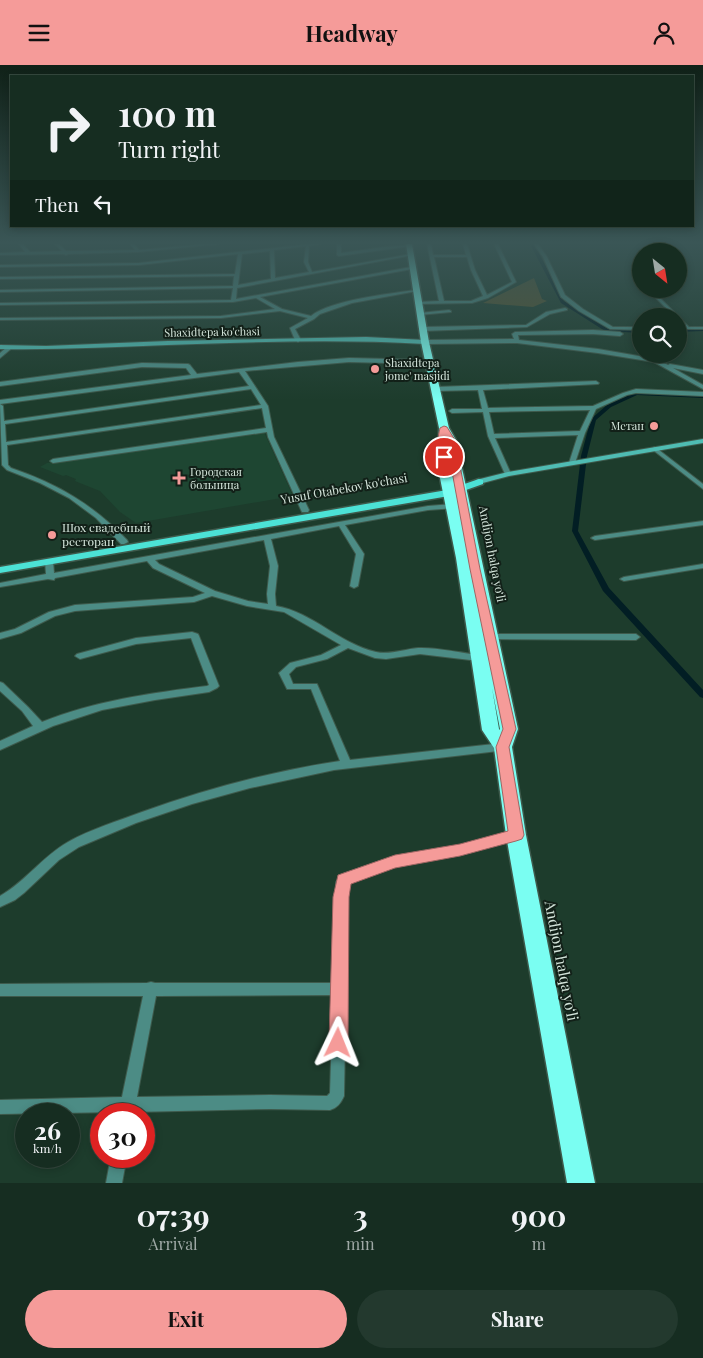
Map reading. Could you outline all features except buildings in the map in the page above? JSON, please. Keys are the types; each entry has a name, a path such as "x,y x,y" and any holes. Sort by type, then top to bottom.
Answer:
{"highway":[{"name":"Andijon halqa yo‘li","path":"416,296 444,428 442,442 509,729 503,747"},
{"name":"Andijon halqa yo‘li","path":"454,492 478,658 492,730 503,747 516,835 581,1183"}],"main road":[{"name":"Yusuf Otabekov ko'chasi","path":"0,570 454,492 478,482"},
{"name":"Yusuf Otabekov ko'chasi","path":"0,563 305,510 454,492"}],"street":[{"path":"78,317 92,296"},
{"path":"234,296 234,301"},
{"path":"0,304 234,301 267,296"},
{"path":"298,340 292,328 318,313 351,302 385,296"},
{"path":"441,296 442,303"},
{"path":"563,296 581,310 612,328 632,329"},
{"path":"418,303 467,303 486,297"},
{"path":"258,298 280,310 312,318"},
{"path":"658,298 667,308"},
{"path":"422,329 527,326 548,313 565,309"},
{"path":"0,319 239,316 280,310"},
{"path":"420,314 449,311"},
{"path":"688,328 703,328"},
{"path":"517,341 515,334 584,332 632,334"},
{"name":"Shaxidtepa ko'chasi","path":"0,347 86,347 168,343 366,339 425,342"},
{"path":"425,342 517,341 598,351 656,361 703,387"},
{"path":"0,356 9,347"},
{"path":"124,542 76,499 54,486 2,465 3,444 0,404 241,370 348,360 429,362"},
{"path":"0,384 142,365 188,366 196,376"},
{"path":"664,365 703,372"},
{"path":"241,370 265,406 271,437 305,510"},
{"path":"435,389 596,383"},
{"path":"1,423 253,387"},
{"path":"480,388 491,436 508,474"},
{"path":"452,411 594,408 636,391 703,394"},
{"path":"3,444 265,406"},
{"path":"574,463 582,433 594,408"},
{"path":"54,461 270,430"},
{"path":"491,436 582,433"},
{"path":"478,482 508,474 703,441"},
{"path":"655,449 703,487"},
{"path":"0,585 428,508 454,492"},
{"path":"595,538 703,523"},
{"path":"341,524 360,554 354,585"},
{"path":"267,537 274,566 271,594 272,607"},
{"path":"182,538 187,552"},
{"path":"150,559 156,566 212,593 294,614 348,645 382,656 420,651 478,658"},
{"path":"49,561 51,577"},
{"path":"624,579 703,566"},
{"path":"0,636 18,631 52,614 75,607 194,599 212,593"},
{"path":"0,747 40,727 117,703 209,689 214,686 195,636 192,635 136,641 80,655"},
{"path":"489,637 636,637"},
{"path":"347,765 314,686 290,687 284,673 293,665 324,657 348,645"},
{"path":"0,685 25,709 40,727"},
{"path":"0,902 12,896 53,858 74,845 177,804 310,770 503,747"},
{"path":"155,1108 330,1103 337,1096 341,897 344,880 395,861 460,850 516,835"},
{"path":"0,990 151,988 340,989"},
{"path":"128,1103 151,988"},
{"path":"0,1107 90,1108"},
{"path":"114,1183 117,1168"}],"shaded area":[{"path":"497,296 541,296 542,299 547,301 533,307 483,303"},
{"name":"Городская больница","path":"264,432 293,496 136,523 120,512 100,491 75,481 76,479 66,475 63,476 40,467 47,463"}],"waterway":[{"path":"559,296 562,302 607,330 632,331"},
{"path":"687,331 703,330"},
{"path":"703,396 636,393 609,406 594,419 584,456 575,531 606,589 703,695"}],"place":[{"name":"Shaxidtepa jome' masjidi","path":"375,369"},
{"name":"Метан","path":"654,426"},
{"name":"Городская больница","path":"179,478"},
{"name":"Шох свадебный ресторан","path":"52,535"}],"route":[{"path":"338,1043 342,882 351,876 395,861 460,850 516,835 503,747 509,729 475,569 451,440 444,428 442,442 444,457"}]}
